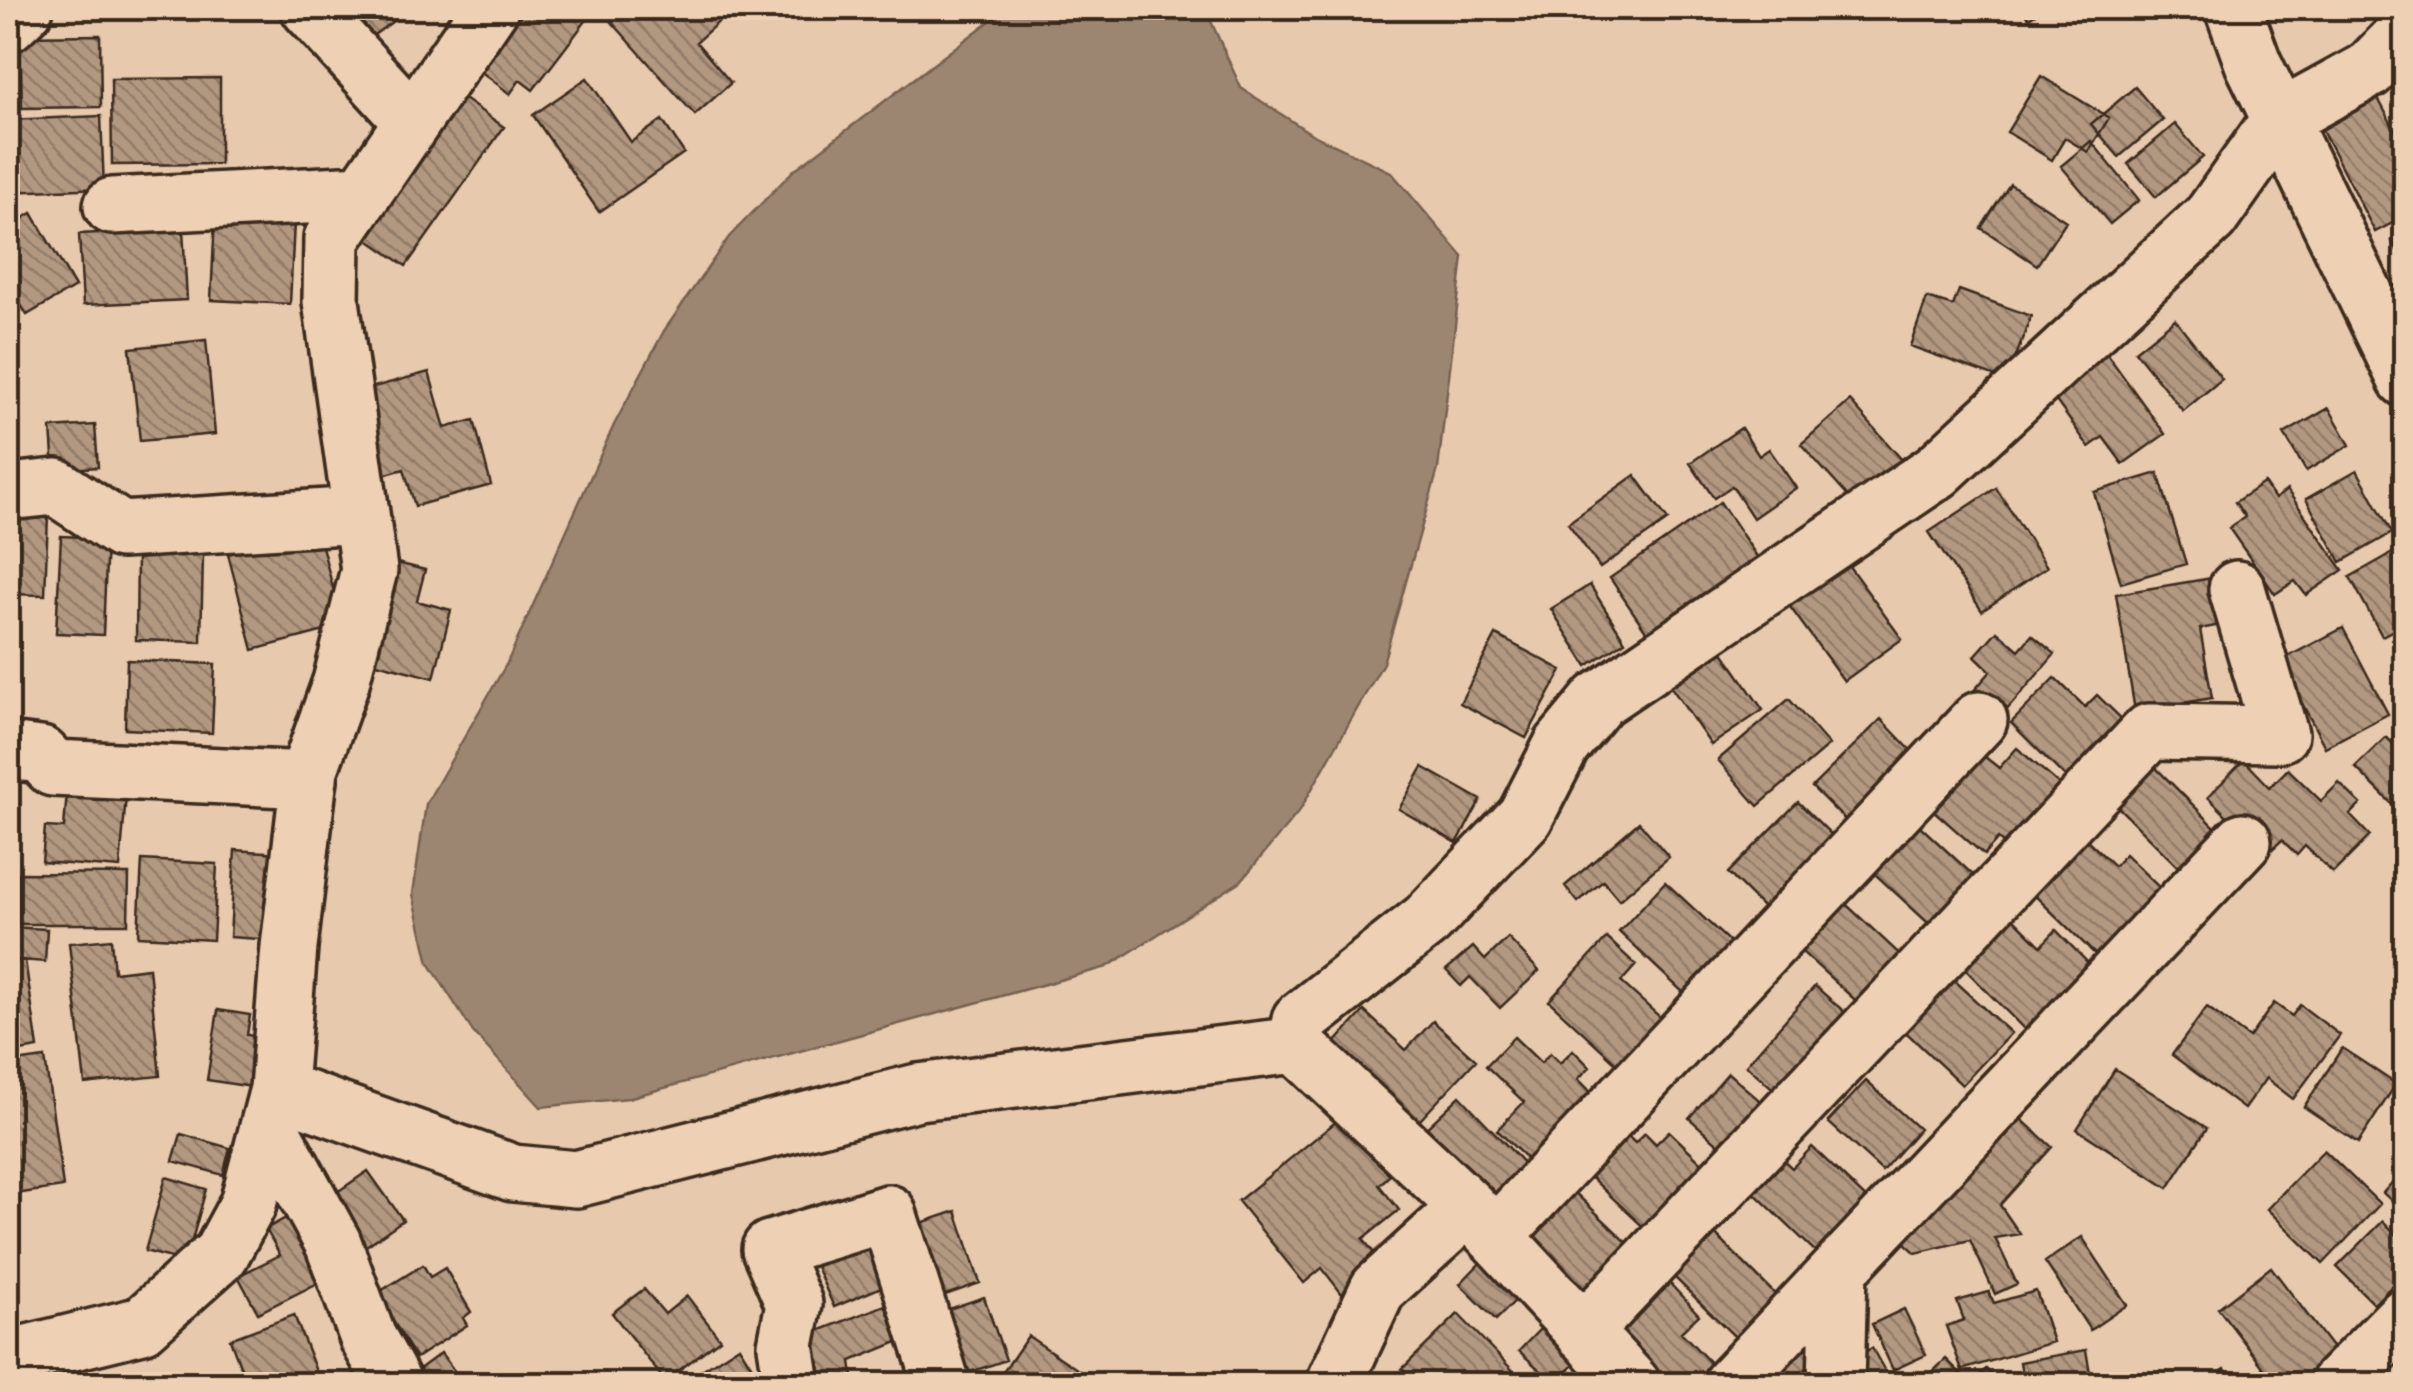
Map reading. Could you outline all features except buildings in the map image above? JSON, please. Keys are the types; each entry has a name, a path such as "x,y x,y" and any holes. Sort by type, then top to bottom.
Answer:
{"street":[{"path":"8,24 26,8"},
{"path":"309,8 412,121"},
{"path":"8,1358 77,1365 142,1325 220,1254 248,1204 274,1108 309,780 341,682 369,570 331,301 332,239 490,8"},
{"path":"2233,8 2280,119 2406,379"},
{"path":"1296,1045 1300,1020 1427,920 1525,817 1562,745 1599,700 1937,470 2211,217 2280,119 2369,70 2406,32"},
{"path":"112,206 364,193"},
{"path":"8,492 56,487 121,530 360,515"},
{"path":"1583,1332 2149,732 2280,734 2237,589"},
{"path":"1334,1384 1378,1289 1482,1221 1979,720"},
{"path":"8,751 41,755 53,768 309,780"},
{"path":"1732,1384 2243,841"},
{"path":"274,1108 513,1172 576,1180 918,1092 1296,1045"},
{"path":"1296,1045 1482,1221 1632,1384"},
{"path":"274,1108 333,1243 368,1338 394,1384"},
{"path":"792,1384 786,1345 794,1304 770,1248 888,1213 942,1384"},
{"path":"1836,1384 1839,1270"},
{"path":"2338,1384 2406,1315"}],"shaded area":[{"path":"1007,8 1205,8 1241,88 1313,135 1391,172 1463,257 1438,469 1383,663 1300,810 1241,881 1107,967 628,1098 541,1107 473,1032 429,963 413,894 426,804 507,663 614,425 664,331 729,237 793,171"}]}
